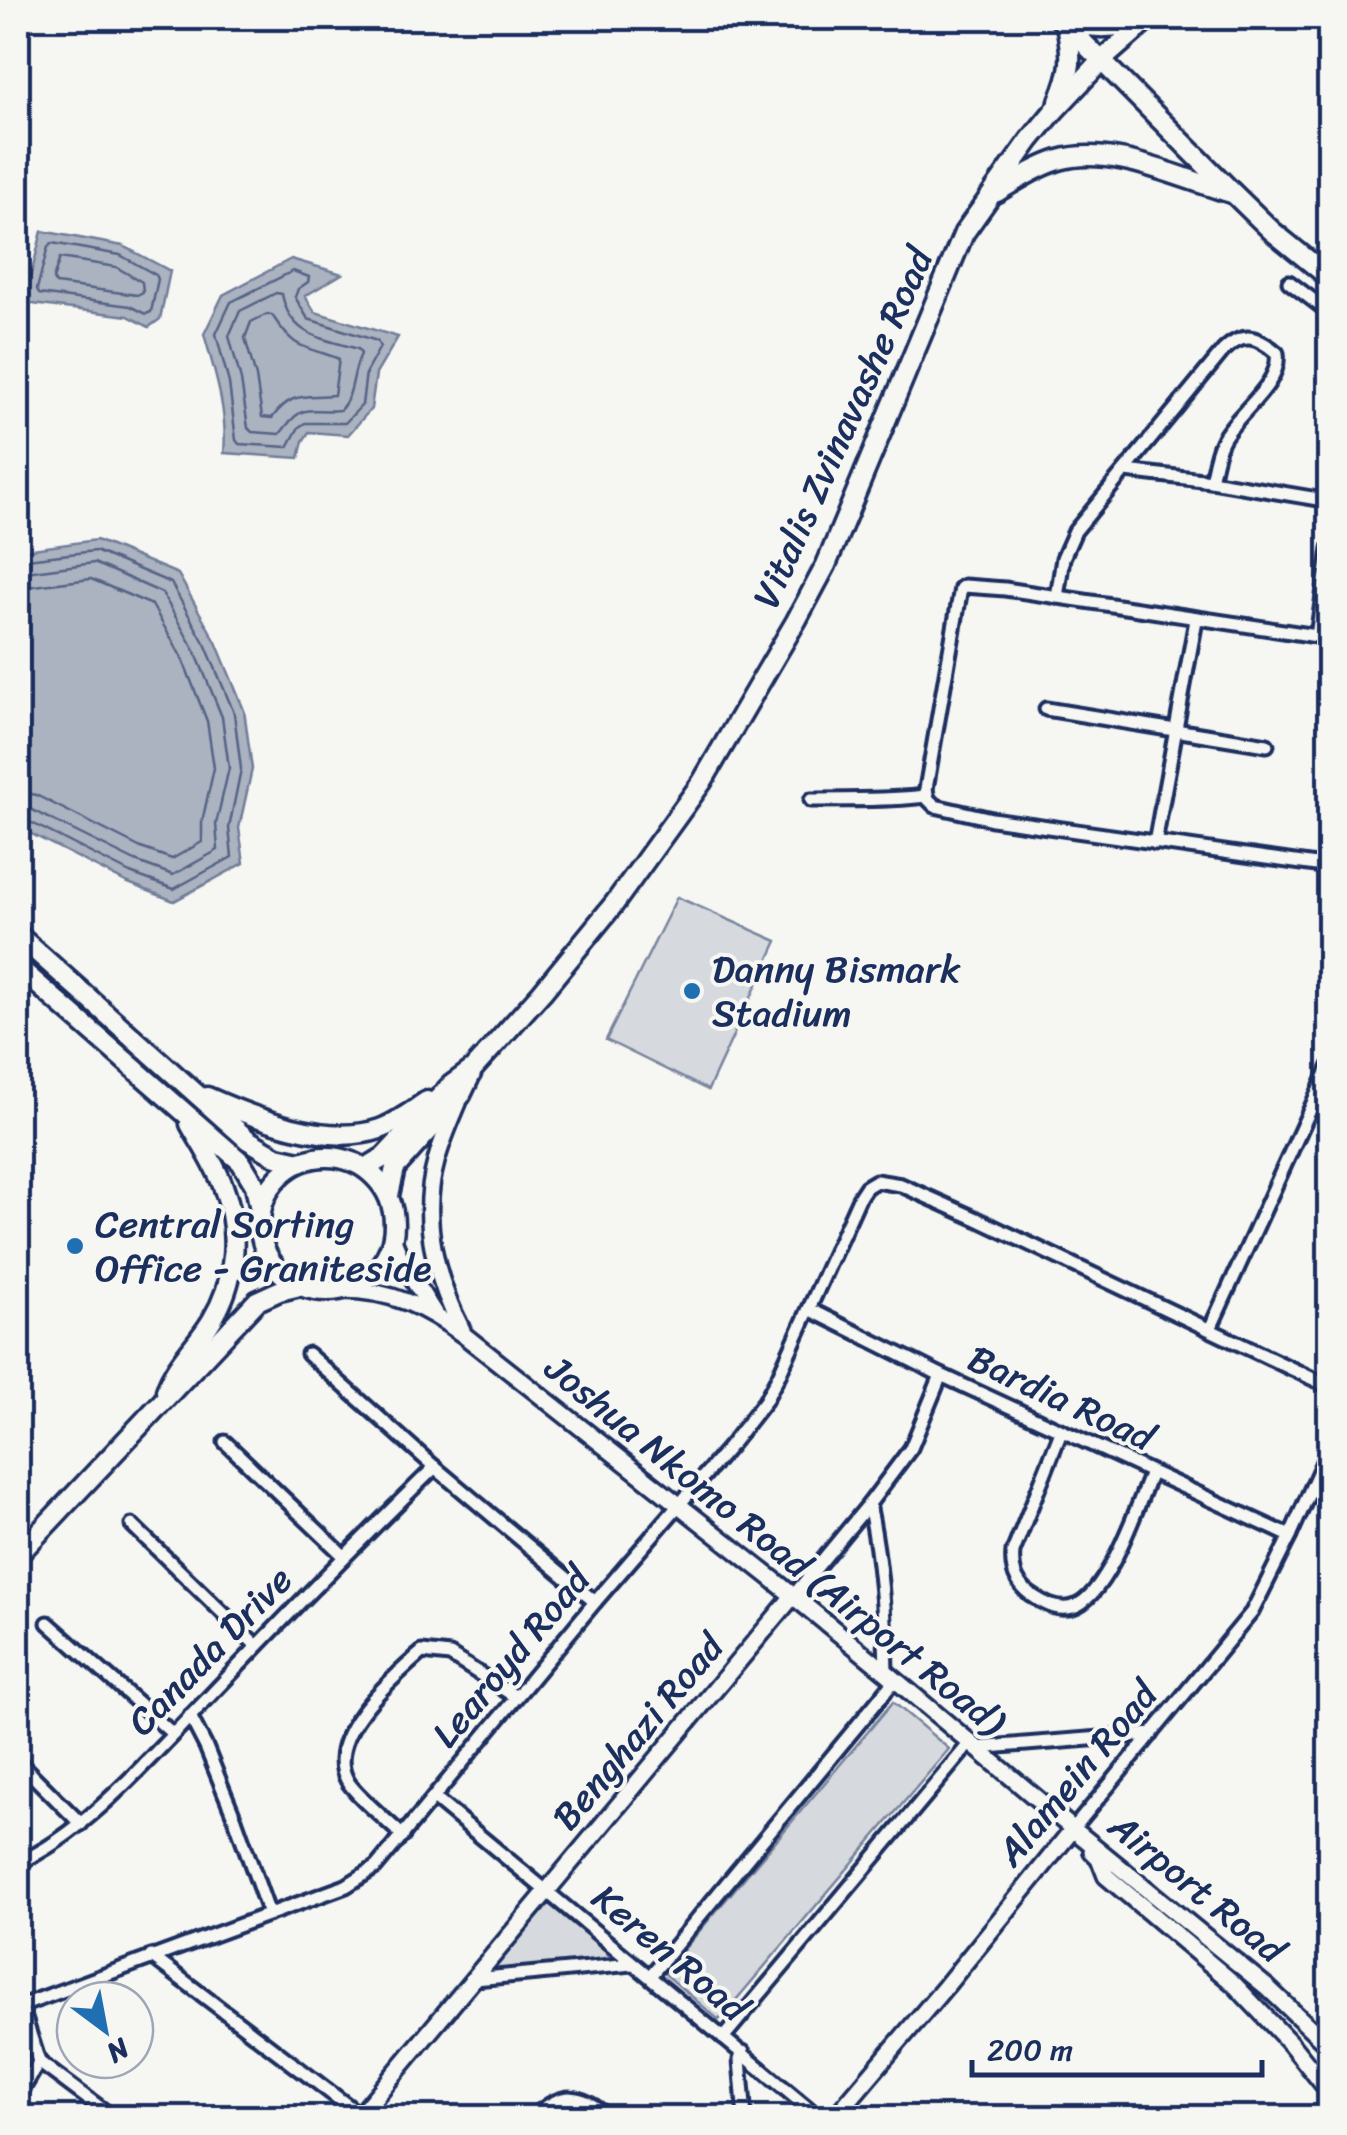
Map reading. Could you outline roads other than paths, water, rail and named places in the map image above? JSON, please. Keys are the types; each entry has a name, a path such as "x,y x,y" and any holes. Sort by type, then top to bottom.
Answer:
{"main road":[{"path":"1062,20 1097,29 1149,18"},
{"name":"Vitalis Zvinavashe Road","path":"389,1195 396,1168 456,1090 614,904 702,782 826,565 964,232 1054,111 1149,18"},
{"path":"1062,20 1232,194 1330,278"},
{"path":"1054,111 1071,66 1072,53 1062,20"},
{"path":"988,198 1036,169 1062,159 1086,156 1142,164 1232,194"},
{"path":"18,935 248,1140 277,1157 300,1162"},
{"path":"18,967 241,1162 255,1185 260,1230 269,1258 288,1279 321,1291 342,1290 359,1283 386,1257 395,1225 389,1195 379,1180 366,1168 334,1156 300,1162 286,1171 265,1198 260,1215"},
{"path":"188,1089 266,1122 308,1131 348,1133 380,1130 456,1090"},
{"name":"Vitalis Zvinavashe Road","path":"366,1168 384,1158 456,1090"},
{"path":"163,1400 172,1376 220,1306 233,1257 230,1210 222,1183 183,1112"},
{"path":"257,1302 269,1258"},
{"path":"18,1555 257,1302 300,1286"}],"street":[{"path":"1289,282 1330,313"},
{"path":"1056,597 1062,558 1075,531 1232,342 1251,338 1276,353 1278,362 1268,383 1222,440 1211,481"},
{"path":"1126,471 1330,501"},
{"path":"1330,548 1323,637 964,586 926,792 935,806 992,819 1330,867"},
{"path":"1155,843 1196,620"},
{"path":"1046,709 1267,745"},
{"path":"812,800 896,800 926,792"},
{"path":"1330,1066 1210,1328 1330,1387"},
{"path":"456,1090 435,1165 431,1236 447,1302 465,1336"},
{"name":"Learoyd Road","path":"19,2006 346,1886 385,1858 765,1401 866,1186 876,1181 901,1185 1210,1328"},
{"path":"393,1240 434,1313"},
{"path":"342,1290 382,1294 434,1313"},
{"name":"Bardia Road","path":"809,1309 941,1375 1290,1536"},
{"name":"Joshua Nkomo Road (Airport Road)","path":"434,1313 793,1596 1073,1830"},
{"path":"308,1354 595,1602"},
{"name":"Benghazi Road","path":"361,2116 869,1504 911,1448 941,1375"},
{"path":"1062,1432 1013,1552 1012,1569 1029,1594 1050,1607 1072,1608 1096,1591 1151,1473"},
{"path":"225,1442 344,1556"},
{"name":"Alamein Road","path":"834,2118 1243,1626 1290,1536 1330,1446"},
{"name":"Canada Drive","path":"18,1864 81,1824 435,1466"},
{"path":"650,1976 891,1676 878,1546 869,1504"},
{"path":"132,1526 258,1646"},
{"path":"48,1623 173,1734"},
{"path":"403,1836 347,1782 342,1762 346,1739 377,1692 422,1652 450,1655 516,1697"},
{"path":"190,1716 235,1819 269,1914"},
{"path":"723,2038 973,1746 1152,1734"},
{"path":"18,1761 81,1824"},
{"name":"Keren Road","path":"434,1798 820,2118"},
{"name":"Airport Road","path":"1073,1830 1268,1988 1330,2047"},
{"name":"Airport Road","path":"1073,1830 1099,1858 1106,1876 1233,1983 1330,2093"},
{"path":"151,1956 361,2116"},
{"path":"475,1979 632,1964"},
{"path":"19,2006 39,2062 114,2118"},
{"path":"742,2052 745,2118"},
{"path":"18,2097 39,2062"},
{"path":"533,2118 552,2102 566,2098 585,2100 609,2118"}],"water":[{"path":"42,231 123,246 170,271 160,319 149,327 128,316 24,303"},
{"path":"291,259 342,274 305,296 315,312 398,337 376,374 371,409 348,435 309,432 299,458 224,453 222,408 204,334 223,295"},
{"path":"96,540 178,574 216,642 244,710 252,769 239,828 244,863 174,901 126,882 18,827 18,551"}],"place":[{"name":"Danny Bismark Stadium","path":"692,991"},
{"name":"Central Sorting Office - Graniteside","path":"75,1246"}]}
